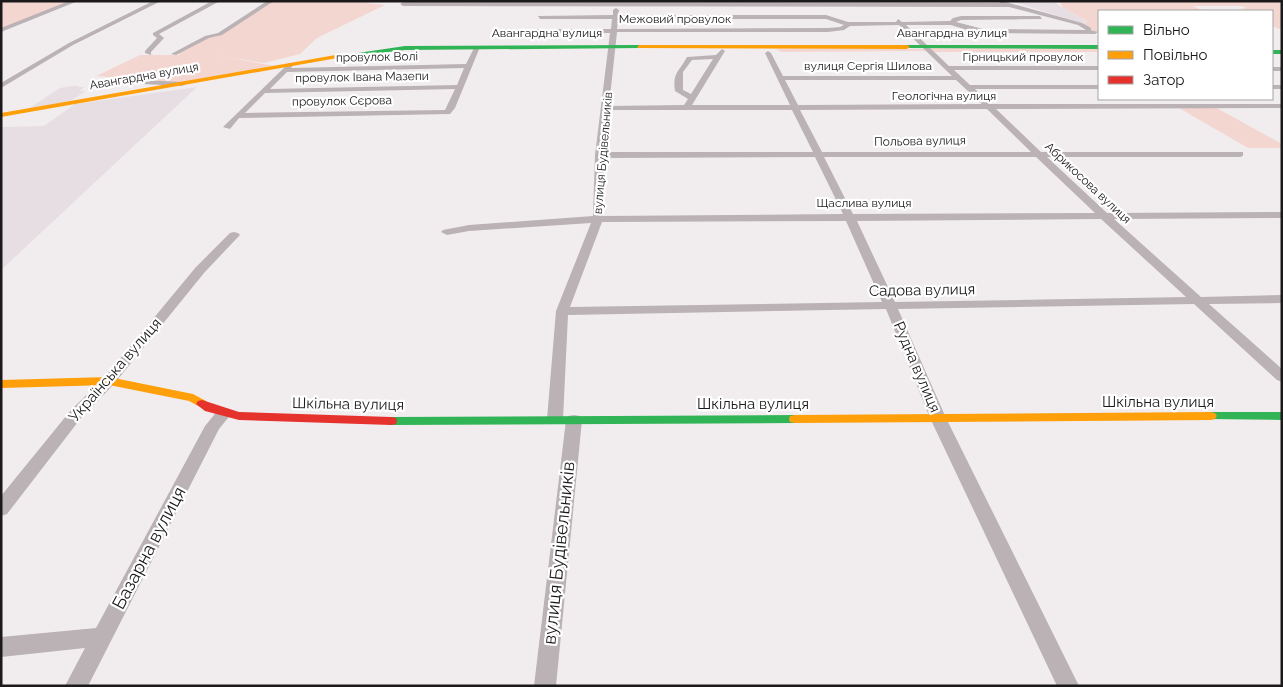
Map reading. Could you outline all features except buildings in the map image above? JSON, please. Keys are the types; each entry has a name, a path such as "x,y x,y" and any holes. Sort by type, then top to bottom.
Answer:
{"street":[{"path":"1,30 75,1"},
{"path":"1,86 71,44 158,1"},
{"path":"149,54 147,52 148,49 161,38 155,34 216,1"},
{"path":"174,54 207,37 220,34 271,1"},
{"path":"994,1 1080,24 1097,33"},
{"name":"вулиця Будівельників","path":"555,418 562,311 598,219 600,155 617,3"},
{"path":"403,4 779,3 1010,5"},
{"path":"763,30 779,3"},
{"name":"Абрикосова вулиця","path":"881,5 1103,215 1282,377"},
{"path":"540,17 826,17 848,24 952,23 969,29 984,31 1097,33"},
{"path":"952,23 955,19 961,18 1058,18"},
{"name":"Межовий провулок","path":"501,31 836,30 848,24"},
{"name":"Рудна вулиця","path":"763,30 767,50 849,216 891,307 938,418 1068,686"},
{"path":"460,87 477,46"},
{"name":"Авангардна вулиця","path":"1,115 289,67 362,52 405,48 477,46 612,47 721,52 767,50 1098,52"},
{"name":"Авангардна вулиця","path":"928,50 1098,47"},
{"path":"692,98 679,91 679,73 682,66 689,62 689,58 721,52"},
{"path":"686,108 721,52"},
{"name":"провулок Волі","path":"289,67 468,66"},
{"path":"227,127 289,67"},
{"name":"Гірницький провулок","path":"946,68 1098,68"},
{"name":"вулиця Сергія Шилова","path":"780,78 956,78"},
{"path":"143,82 182,84"},
{"name":"провулок Івана Мазепи","path":"264,90 460,87"},
{"name":"провулок Сєрова","path":"237,116 447,112 451,108 460,87"},
{"path":"967,87 1098,87"},
{"path":"1250,100 1282,116"},
{"name":"Геологічна вулиця","path":"606,108 1282,106"},
{"name":"Польова вулиця","path":"600,155 1240,154"},
{"name":"Щаслива вулиця","path":"447,232 469,228 598,219 849,216 1282,215"},
{"name":"Українська вулиця","path":"1,509 76,414 109,381 200,270 234,235"},
{"name":"Садова вулиця","path":"562,311 891,307 1282,298"},
{"name":"Шкільна вулиця","path":"1,384 109,381 193,398 209,408 239,416 358,421 555,418 574,420 1282,416"},
{"name":"Базарна вулиця","path":"76,686 213,426 224,413"},
{"name":"вулиця Будівельників","path":"545,686 574,420"},
{"path":"1,647 102,637"}],"shaded area":[{"path":"1,1 73,1 1,29"},
{"path":"272,1 368,1 367,3 385,5 317,38 300,54 264,63 214,55 275,66 183,83 96,76 140,55 180,55 178,53 206,38 218,36"},
{"path":"1011,1 1052,1 1087,22 1080,23"},
{"path":"1060,1 1282,1 1282,30 1273,26 1273,10 1246,10 1241,8 1247,8 1241,6 1193,6 1202,10 1098,10 1098,32 1081,24 1088,22 1062,7"},
{"path":"931,48 1098,48 1098,52 931,51"},
{"path":"776,49 924,49 927,51 781,52"},
{"path":"71,86 84,87 80,91 86,91 67,103 28,109 60,88"},
{"path":"197,87 1,270 1,127 44,126 75,104"},
{"path":"1215,107 1282,144 1282,148 1248,148 1179,108"}],"traffic: fast":[{"path":"347,55 405,48 639,47"},
{"path":"907,47 1098,47"},
{"path":"1273,52 1282,52"},
{"path":"1211,416 1282,416"},
{"path":"391,421 795,419"}],"traffic: slow":[{"path":"639,47 907,47"},
{"path":"1,115 347,55"},
{"path":"1,384 109,381 193,398 202,404"},
{"path":"795,419 1211,416"}],"traffic: jam":[{"path":"202,404 209,408 239,416 391,421"}]}
